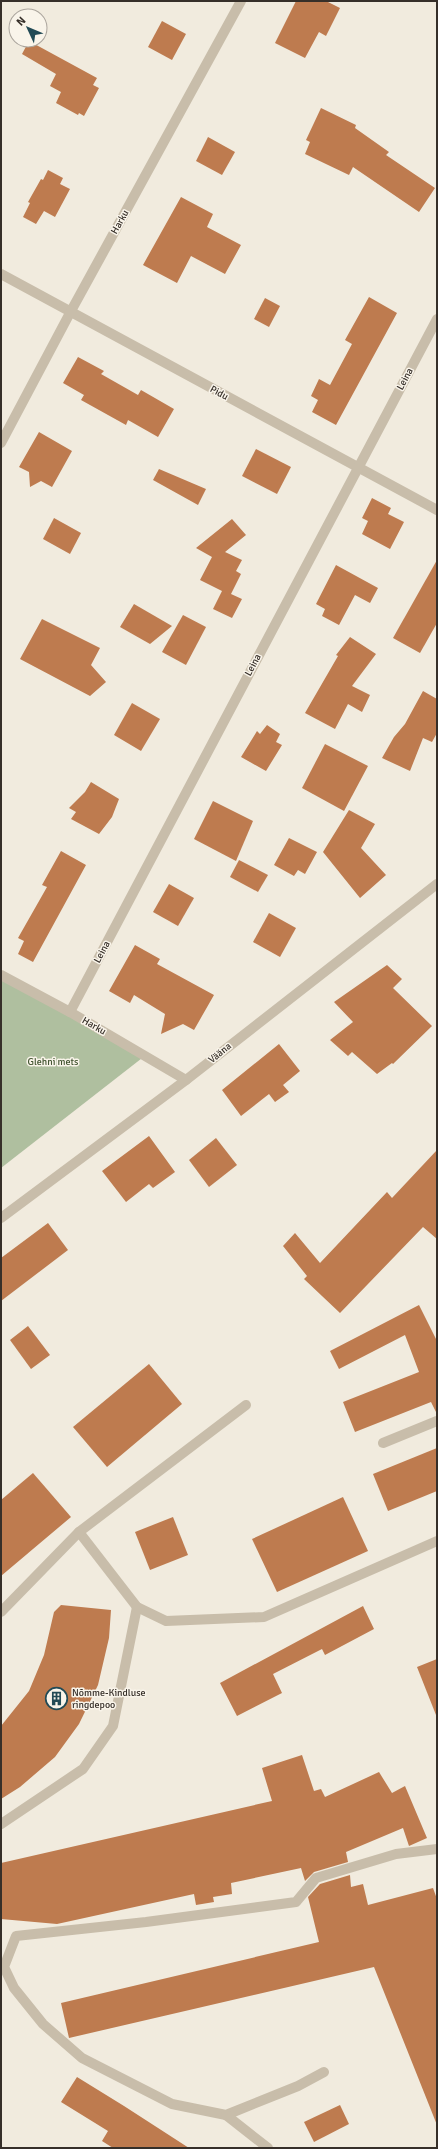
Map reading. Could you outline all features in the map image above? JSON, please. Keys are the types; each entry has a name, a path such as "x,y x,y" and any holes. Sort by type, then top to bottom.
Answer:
{"street":[{"name":"Harku","path":"1,443 71,311 241,1"},
{"name":"Pidu","path":"1,274 357,469 437,510"},
{"name":"Leina","path":"70,1012 437,319"},
{"name":"Vääna","path":"1,1218 186,1080 437,884"},
{"name":"Harku","path":"1,975 70,1012 186,1080"},
{"path":"1,1612 79,1532 246,1405"},
{"path":"383,1443 437,1421"},
{"path":"79,1532 137,1607 166,1621 264,1617 437,1541"},
{"path":"1,1824 83,1769 113,1726 137,1607"},
{"path":"268,2148 226,2115 172,2104 82,2058 43,2024 14,1988 4,1966 16,1936 146,1922 296,1902 316,1878 396,1854 437,1849"},
{"path":"226,2115 298,2086 324,2072"}],"green space":[{"name":"Glehni mets","path":"1,975 146,1055 1,1168"}],"building":[{"path":"296,1 326,1 340,8 326,36 319,32 305,58 275,43"},
{"path":"162,21 186,34 172,60 148,47"},
{"path":"25,48 42,48 97,78 93,85 99,88 84,116 79,113 78,115 56,103 61,92 50,86 56,74 22,54"},
{"path":"321,108 356,125 355,128 389,152 386,155 435,188 419,212 353,167 349,175 305,154 310,142 306,140"},
{"path":"208,137 235,152 222,175 196,161"},
{"path":"48,170 63,178 60,184 70,189 55,217 44,211 36,224 23,217 30,203 28,202"},
{"path":"181,197 213,214 207,227 241,245 225,274 191,256 177,283 143,265"},
{"path":"369,297 397,313 336,425 312,412 318,400 311,396 319,379 330,385 352,344 345,340"},
{"path":"265,298 280,306 269,327 254,319"},
{"path":"78,357 104,371 101,374 138,395 141,390 174,409 158,437 128,420 126,425 81,400 84,395 63,383"},
{"path":"39,432 72,451 52,487 41,481 30,487 29,472 19,467"},
{"path":"256,449 291,467 277,494 242,476"},
{"path":"159,469 206,489 198,505 153,480"},
{"path":"372,498 391,508 388,514 404,522 390,549 362,534 368,521 362,518"},
{"path":"54,518 81,533 70,554 43,539"},
{"path":"232,519 246,535 225,552 242,560 236,571 241,574 231,594 242,599 232,618 213,609 222,591 200,580 212,557 196,548"},
{"path":"437,560 437,623 420,653 393,638"},
{"path":"336,565 378,588 370,603 355,595 339,625 322,616 325,609 316,604"},
{"path":"134,604 172,626 150,644 120,627"},
{"path":"183,615 206,627 186,665 162,652"},
{"path":"42,619 100,648 91,665 106,682 90,696 20,659"},
{"path":"350,637 376,654 352,686 370,695 362,712 348,704 335,729 305,713 338,656 336,655"},
{"path":"423,691 437,699 437,733 432,742 423,738 410,771 382,758 394,737 405,724"},
{"path":"132,703 160,719 141,751 114,735"},
{"path":"267,725 280,734 276,742 282,745 266,771 241,757 257,731 260,734"},
{"path":"325,744 368,766 344,811 302,788"},
{"path":"91,782 119,799 112,817 99,834 71,819 76,812 69,808 85,792"},
{"path":"213,801 253,821 236,861 194,839"},
{"path":"349,810 375,824 361,848 386,875 360,898 323,852"},
{"path":"289,838 317,852 305,874 298,870 294,876 274,865"},
{"path":"61,851 86,865 33,962 18,954 24,941 18,938 47,887 42,885"},
{"path":"239,860 268,875 258,892 230,877"},
{"path":"169,884 194,898 178,926 153,912"},
{"path":"269,913 296,928 280,957 253,942"},
{"path":"135,945 160,959 157,964 214,995 194,1030 183,1024 161,1034 165,1014 134,995 130,1003 109,991"},
{"path":"387,965 402,979 393,988 432,1026 393,1064 392,1063 377,1074 352,1052 348,1056 330,1040 353,1022 334,1002"},
{"path":"279,1044 300,1071 283,1085 289,1092 275,1102 269,1094 241,1116 222,1090"},
{"path":"149,1136 175,1172 153,1188 149,1184 126,1202 102,1171"},
{"path":"216,1138 237,1165 209,1187 189,1160"},
{"path":"437,1150 437,1239 423,1227 340,1313 304,1279 307,1276 283,1246 295,1233 320,1263 387,1192 392,1198"},
{"path":"48,1223 68,1250 1,1301 1,1258"},
{"path":"419,1305 437,1341 437,1414 431,1402 355,1432 343,1402 419,1372 405,1335 339,1369 330,1351"},
{"path":"28,1326 50,1355 31,1369 10,1340"},
{"path":"149,1364 182,1404 107,1467 73,1427"},
{"path":"437,1448 437,1491 388,1511 373,1474"},
{"path":"33,1473 71,1517 1,1576 1,1500"},
{"path":"343,1497 368,1551 277,1592 252,1539"},
{"path":"173,1517 188,1555 150,1570 135,1532"},
{"name":"Nõmme-Kindluse ringdepoo","path":"61,1605 111,1610 109,1638 98,1685 79,1724 55,1757 20,1787 1,1799 1,1726 29,1691 44,1655 54,1612"},
{"path":"363,1606 374,1629 325,1655 322,1649 273,1674 282,1693 237,1716 220,1683"},
{"path":"437,1659 437,1715 436,1715 417,1667"},
{"path":"302,1755 314,1791 321,1789 325,1797 379,1772 392,1793 405,1786 427,1838 409,1846 403,1828 346,1852 348,1862 314,1872 305,1881 301,1868 231,1883 232,1894 213,1897 214,1902 196,1905 194,1894 57,1924 1,1919 1,1863 272,1801 262,1768"},
{"path":"350,1875 351,1887 363,1884 368,1905 433,1888 437,1899 437,2125 374,1967 69,2038 61,2003 319,1942 308,1897 320,1884"},
{"path":"77,2077 189,2148 113,2148 102,2141 108,2131 61,2102"},
{"path":"340,2105 349,2124 314,2142 304,2122"}],"place":[{"name":"Nõmme-Kindluse ringdepoo","path":"57,1699"}]}
